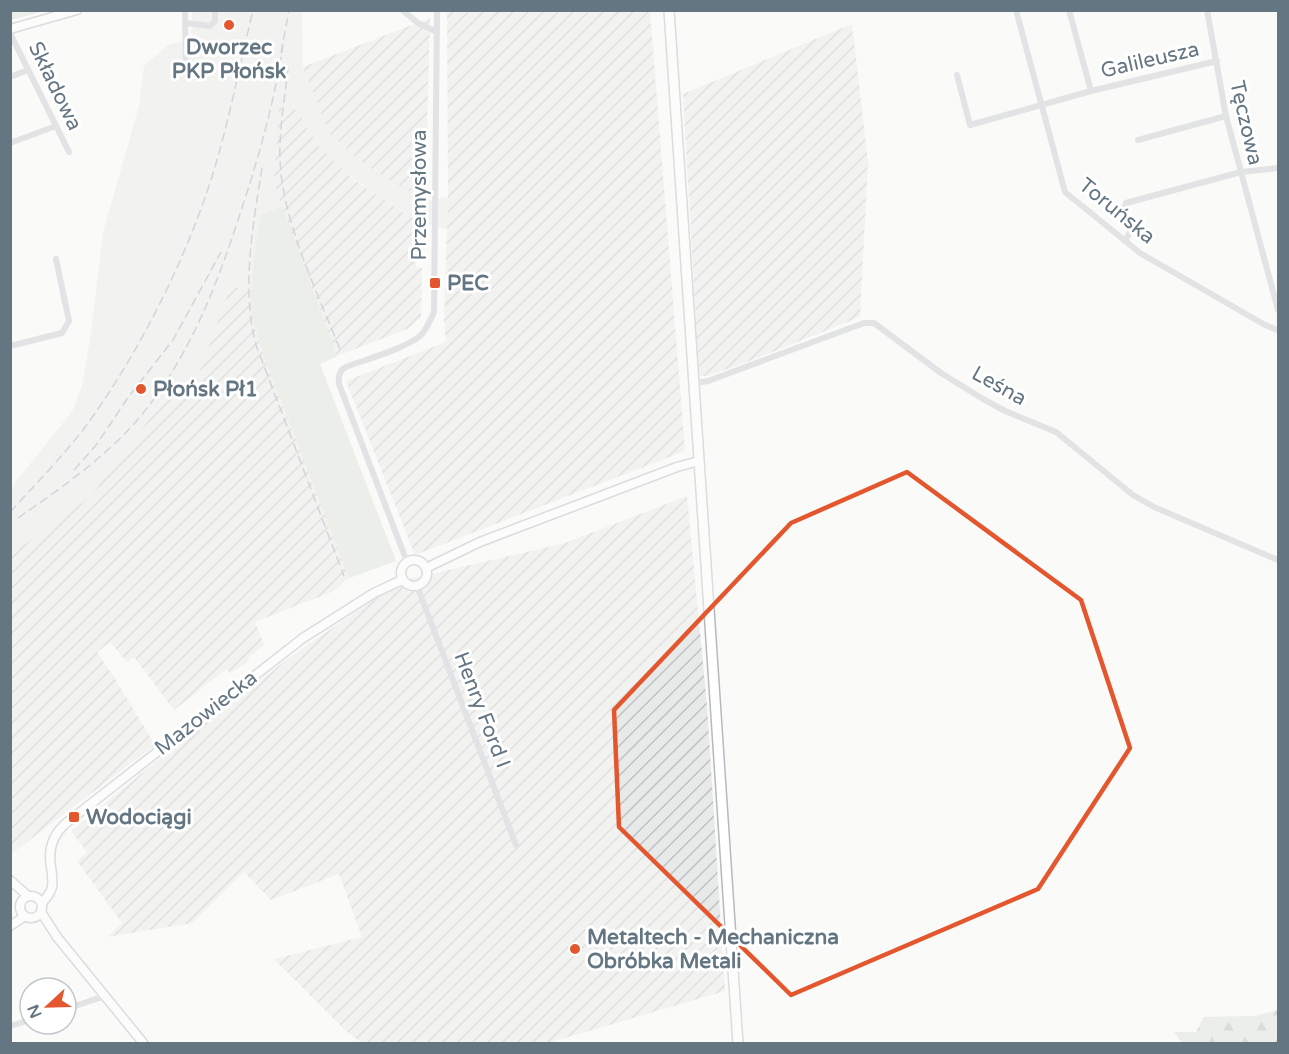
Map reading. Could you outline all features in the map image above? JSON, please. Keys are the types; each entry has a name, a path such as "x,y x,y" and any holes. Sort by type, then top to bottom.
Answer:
{"main road":[{"path":"669,10 738,1044"}],"street":[{"path":"10,31 77,10"},
{"path":"185,10 186,74"},
{"path":"185,23 210,26 215,21 215,10"},
{"path":"402,10 418,23 437,32"},
{"name":"Przemysłowa","path":"407,562 338,377 346,367 410,343 421,335 434,312 437,10"},
{"name":"Toruńska","path":"1016,10 1065,192 1125,241 1169,271 1264,325 1278,330"},
{"path":"1069,10 1091,91"},
{"name":"Tęczowa","path":"1207,10 1226,116 1278,310"},
{"name":"Składowa","path":"10,31 69,153"},
{"name":"Galileusza","path":"1040,105 1216,61"},
{"path":"10,77 28,70"},
{"path":"957,75 970,124 1040,105"},
{"path":"1138,140 1226,116"},
{"path":"10,144 56,126"},
{"path":"1125,241 1130,232 1124,209 1126,203 1241,172 1278,168"},
{"path":"10,346 62,333 69,321 56,259"},
{"name":"Leśna","path":"694,383 708,381 864,323 874,323 940,373 983,399 1005,411 1056,432 1133,495 1154,507 1278,560"},
{"path":"426,568 480,542 677,467 699,461"},
{"path":"420,561 426,568 427,577 417,586 410,586 402,580 401,569 407,562 420,561"},
{"name":"Mazowiecka","path":"31,907 51,889 51,846 57,833 65,824 303,638 374,593 402,580"},
{"name":"Henry Ford I","path":"417,586 516,845"},
{"path":"10,882 144,1044"},
{"path":"10,924 31,907"},
{"path":"78,1005 105,996"}],"highlighted area":[{"path":"907,472 1081,600 1130,748 1038,889 791,995 619,827 614,710 791,523"}],"shaded area":[{"path":"192,11 302,11 303,67 425,201 448,197 447,229 417,221 352,178 317,144 297,110 274,182 282,206 260,215 250,292 231,285 195,385 177,381 90,497 11,554 10,489 73,410 82,386 103,233 139,106 144,66 169,44 191,40"},
{"path":"447,11 650,11 685,451 415,555 346,381 446,342 444,320 448,197"},
{"path":"430,18 425,201 364,164 329,133 303,67"},
{"path":"852,24 868,162 860,317 755,359 708,376 699,376 683,94"},
{"path":"279,107 297,110 317,144 351,178 417,221 416,267 422,268 421,317 407,329 337,356 287,224 274,182"},
{"path":"231,285 250,292 252,317 263,354 349,578 334,591 255,622 264,645 249,657 248,662 230,673 227,669 174,710 134,657 127,662 110,642 97,652 155,745 11,854 11,554 90,497 178,381 195,384"},
{"path":"687,496 707,705 725,991 548,1043 362,1043 347,1032 274,959 362,937 339,874 271,900 244,872 192,923 107,937 122,923 77,861 87,852 71,831 165,754 290,657 401,581 565,543"}],"green space":[{"path":"11,10 45,10 45,11 11,20"},
{"path":"282,206 337,356 320,364 396,561 349,578 263,354 252,317 250,292 260,215"},
{"path":"1278,1010 1278,1043 1183,1043 1174,1032 1196,1032 1204,1017 1255,1016"}],"railway":[{"path":"10,512 83,430 121,373 156,311 186,247 210,183 228,119 253,10"},
{"path":"281,53 289,10"},
{"path":"18,518 106,452 151,403 183,353 220,273 246,196 270,110 283,45"},
{"path":"288,67 280,136 282,183 294,232 341,352"},
{"path":"262,168 255,212 249,279 249,301 256,345 344,576"},
{"path":"74,470 97,444 127,399 173,340 221,252"}],"place":[{"name":"Dworzec PKP Płońsk","path":"229,25"},
{"name":"PEC","path":"435,283"},
{"name":"Płońsk Pł1","path":"141,389"},
{"name":"Wodociągi","path":"74,817"},
{"name":"Metaltech - Mechaniczna Obróbka Metali","path":"575,949"}]}
